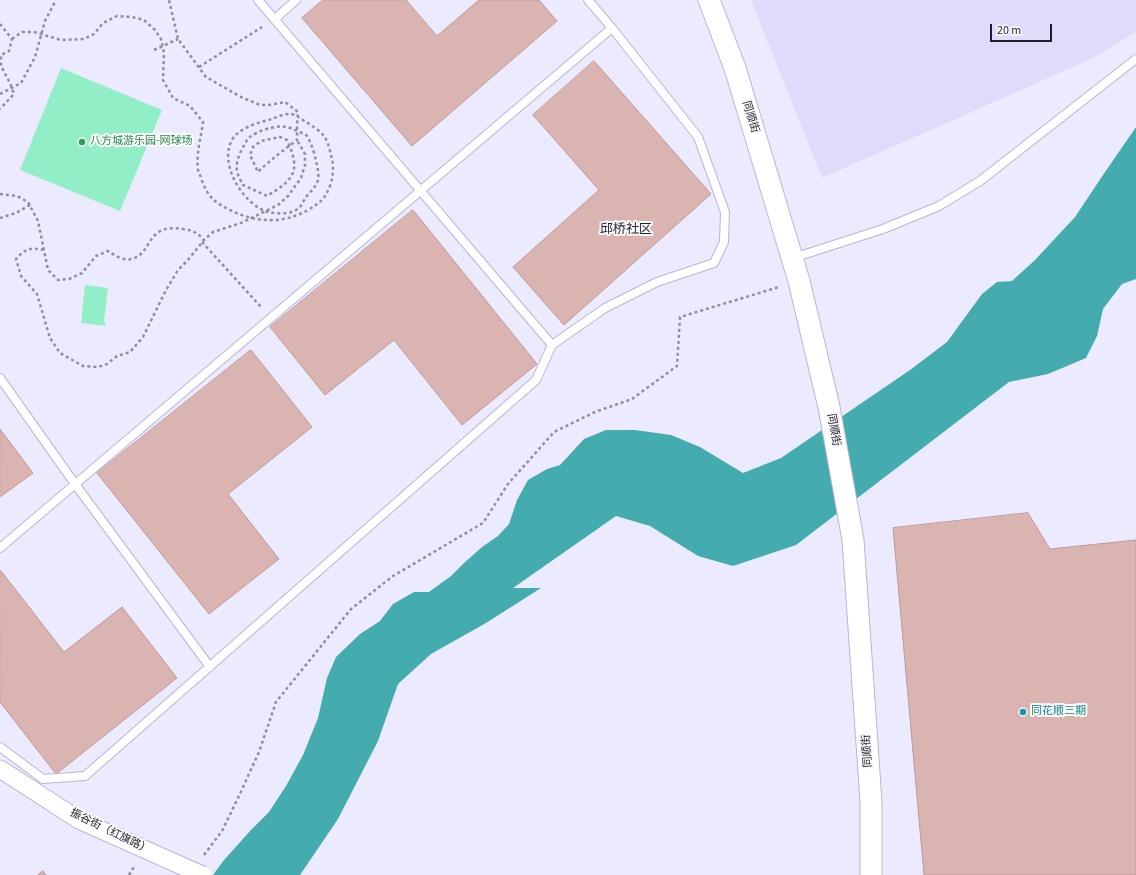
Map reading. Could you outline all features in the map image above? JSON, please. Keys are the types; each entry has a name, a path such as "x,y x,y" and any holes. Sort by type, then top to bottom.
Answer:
{"street":[{"name":"同顺街","path":"709,0 735,68 793,258 829,407 853,540 871,802 871,875"},
{"name":"振谷街（红旗路）","path":"0,769 79,820 197,873"}],"lane":[{"path":"258,0 552,345"},
{"path":"275,19 296,0"},
{"path":"0,747 43,779 85,776 536,380 552,345 605,308 657,282 714,263 724,242 725,212 698,137 588,0"},
{"path":"0,548 612,28"},
{"path":"793,258 883,229 939,206 980,181 1136,59"},
{"path":"0,378 75,484 210,667"}],"path":[{"path":"0,94 20,83 35,58 45,21 56,0"},
{"path":"44,250 35,248 24,251 16,259 21,276 37,294 50,338 60,353 83,366 98,367 107,364 117,356 130,352 143,337 166,290 178,270 203,241 214,232 252,218 278,205 288,196 301,178 305,165 305,154 297,140 298,112 285,102 260,105 241,97 206,77 178,39 168,0"},
{"path":"0,109 14,94 1,66 1,56 9,50 12,39 22,32 34,32 61,40 84,40 94,34 103,23 117,16 132,17 144,20 155,30 161,39 164,53 163,80 173,98 190,106 203,122 201,140 197,153 198,171 207,194 216,203 238,214 252,218 274,221 297,216 318,205 329,188 334,166 324,136 295,115 285,114 250,126 234,136 227,152 232,177 248,199 257,208 266,211 288,213 299,208 306,197 313,191 319,175 316,157 306,136 287,126 280,125 267,128 248,138 238,158 237,171 243,185 267,196 283,186 292,176 294,166 290,146 287,140 280,137 261,141 253,147 250,155 258,172 268,162 290,146 297,140"},
{"path":"199,67 275,19"},
{"path":"0,24 12,39"},
{"path":"154,50 178,39"},
{"path":"0,194 17,196 28,202 38,222 48,270 58,280 69,280 82,273 96,256 108,251 121,258 130,259 142,253 154,236 163,229 173,228 194,231 201,236 203,241 271,318"},
{"path":"0,218 16,213 30,205"},
{"path":"204,856 222,831 232,811 259,752 276,702 351,609 393,576 483,523 508,484 554,432 595,412 632,399 677,366 680,317 799,281"}],"shaded area":[{"path":"751,0 1136,0 1136,32 1091,59 822,178"},
{"path":"61,68 162,110 120,211 20,170"},
{"path":"1136,127 1136,279 1122,284 1103,309 1097,336 1086,358 1048,374 1009,382 796,545 733,566 698,556 650,526 616,516 513,588 541,588 486,623 431,654 398,684 378,741 338,819 300,875 213,875 224,860 269,812 286,786 303,755 318,718 327,678 336,657 360,634 380,621 393,604 414,592 429,592 451,576 482,547 498,536 509,524 517,500 528,480 547,469 560,465 584,439 606,430 635,430 671,435 700,447 743,473 781,458 910,370 947,342 982,294 997,282 1012,281 1035,260 1075,217"},
{"path":"85,285 108,288 104,320 106,326 81,323"}],"building":[{"path":"323,0 406,0 437,36 479,0 539,0 557,21 412,146 302,18"},
{"path":"594,61 711,194 564,325 513,267 599,190 533,115"},
{"path":"413,210 537,364 462,425 394,340 325,395 270,327"},
{"path":"251,350 312,427 228,494 279,559 209,614 97,473"},
{"path":"0,429 33,473 0,497"},
{"name":"同花顺三期","path":"1028,513 1050,549 1136,540 1136,875 924,875 893,528"},
{"path":"0,571 64,652 122,607 177,678 56,774 0,702"},
{"path":"43,871 46,875 38,875"}],"place":[{"name":"八方城游乐园-网球场","path":"82,142"},
{"name":"同花顺三期","path":"1023,712"}],"district":[{"name":"邱桥社区","path":"626,230"}]}
